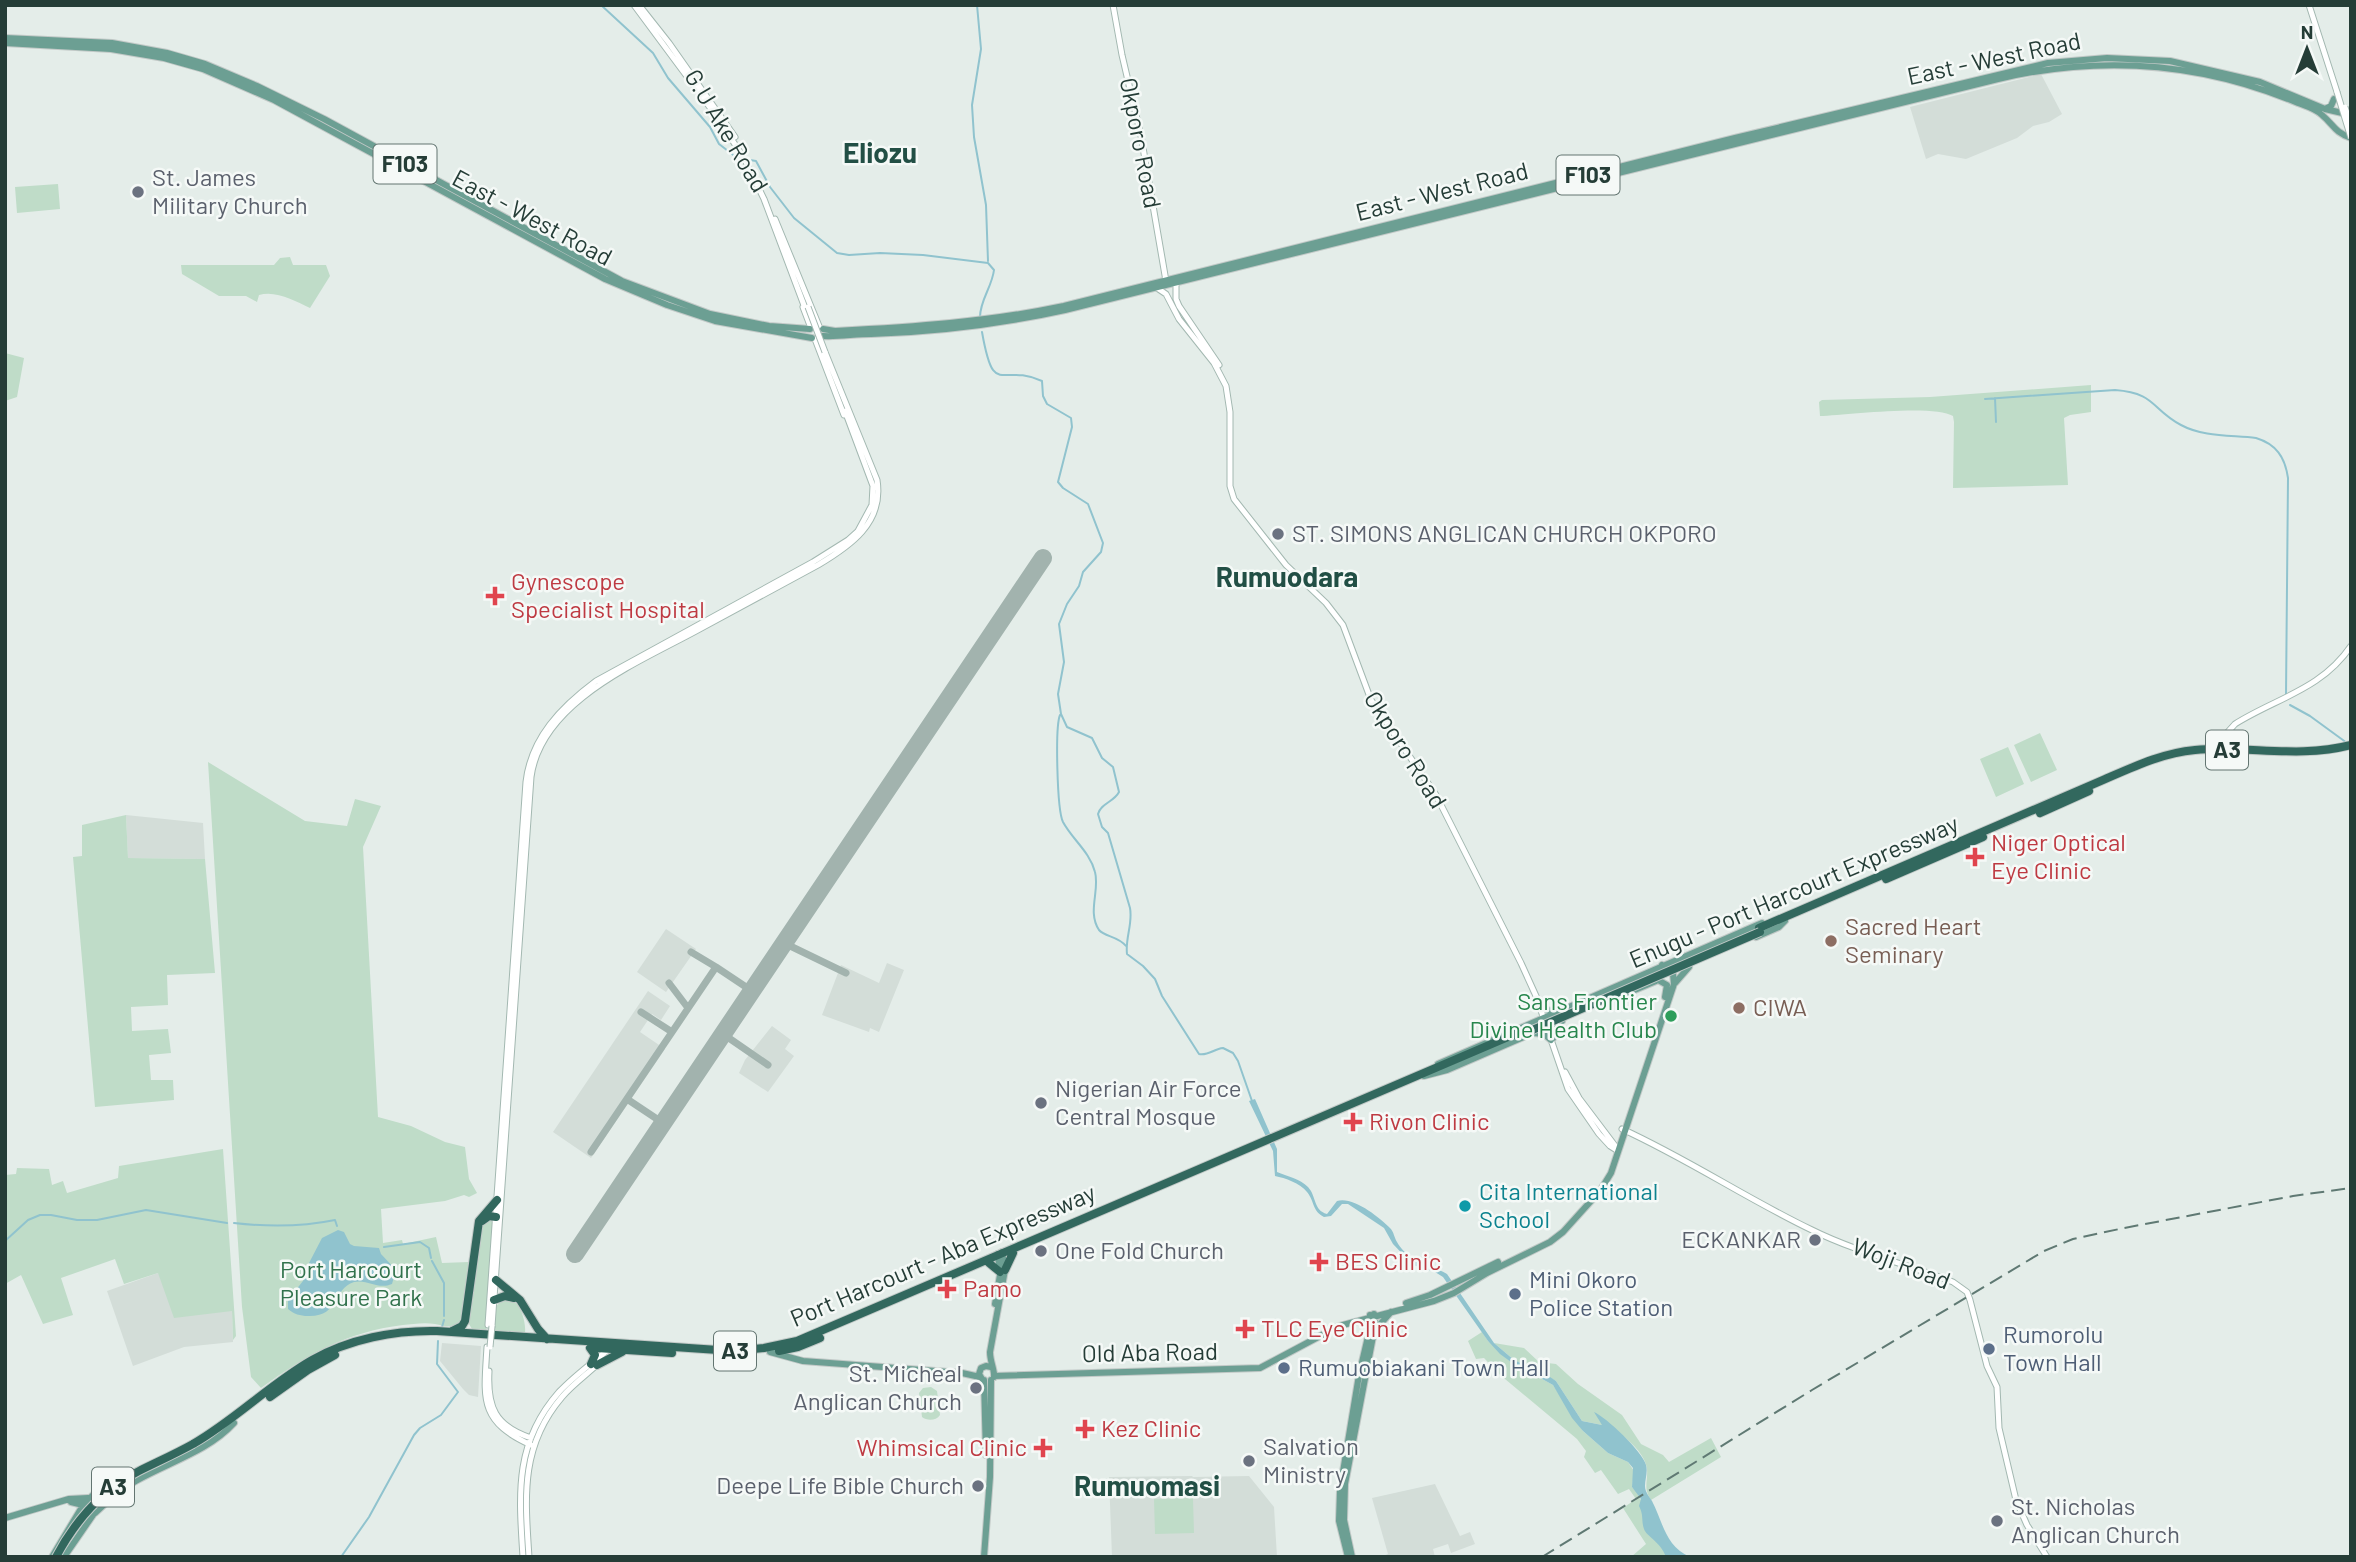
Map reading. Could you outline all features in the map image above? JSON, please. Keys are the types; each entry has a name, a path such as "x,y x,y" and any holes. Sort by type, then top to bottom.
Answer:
{"highway":[{"name":"Enugu - Port Harcourt Expressway","path":"1267,1142 2138,765 2179,753 2307,753 2351,747"},
{"name":"Enugu - Port Harcourt Expressway","path":"1760,930 1896,875 2143,768 2177,758 2221,752"},
{"name":"Port Harcourt - Aba Expressway","path":"58,1557 82,1522 112,1493 194,1446 323,1361 354,1349 389,1339 437,1336 624,1351 734,1355 770,1352 798,1344 989,1264 1000,1255 1013,1253 1267,1142"},
{"name":"Port Harcourt - Aba Expressway","path":"230,1423 291,1374 321,1355 363,1340 390,1334 414,1331 448,1332 733,1351 798,1344 1267,1142"},
{"path":"448,1332 459,1329 464,1324 479,1221 497,1200"},
{"path":"481,1335 469,1327 468,1317 482,1222 487,1217 496,1217"},
{"path":"989,1264 1003,1271 1013,1253"},
{"path":"496,1280 520,1300 547,1339"},
{"path":"494,1300 511,1296 522,1306 529,1330 527,1334 519,1337"},
{"path":"590,1348 595,1355 594,1365"},
{"path":"594,1365 624,1351"}],"main road":[{"path":"532,1442 507,1427 492,1409 488,1387 497,1200 528,763 535,746 561,711 596,681 813,562 848,540 858,531 870,512 873,493 869,473 825,350 760,191 740,151 634,5"},
{"name":"G.U Ake Road","path":"639,5 732,132 758,179 773,218"},
{"name":"Okporo Road","path":"1113,5 1142,136 1166,281"},
{"path":"2310,5 2351,138"},
{"name":"East - West Road","path":"5,40 111,43 185,58 221,70 324,119 622,281 710,314 769,326 811,329"},
{"name":"East - West Road","path":"63,42 147,55 218,75 274,100 605,279 667,305 715,321 832,335 914,332 1014,321 1157,288 2048,63 2107,58 2168,61 2224,72 2336,113 2351,115"},
{"name":"East - West Road","path":"2267,88 2315,111 2323,116 2335,131 2351,138"},
{"path":"2338,91 2351,124"},
{"path":"2325,109 2331,106 2334,99"},
{"path":"2330,126 2331,118 2336,113"},
{"name":"East - West Road","path":"819,334 987,320 1064,306 1630,168"},
{"path":"773,218 825,350"},
{"path":"490,1326 496,1280 530,791 535,756 563,716 597,686 818,565 860,535 873,515 877,501 878,487 874,471 840,405 819,334 811,329 777,241 773,218"},
{"name":"Okporo Road","path":"1173,298 1176,283"},
{"name":"Okporo Road","path":"1157,288 1173,298 1218,363 1230,391 1234,421 1234,484 1238,499 1280,555 1334,608 1349,629 1371,701 1443,809 1527,974 1545,1016"},
{"path":"825,350 832,335"},
{"path":"2221,752 2226,734 2235,724 2311,684 2334,666 2351,646"},
{"path":"2221,752 2230,733 2237,726 2303,693 2331,673 2351,652"},
{"name":"Okporo Road","path":"1357,656 1373,699 1439,796 1523,959 1542,1004 1568,1089 1599,1134 1617,1149"},
{"path":"1423,1074 1444,1060 1662,965 1773,918 1797,912"},
{"path":"1423,1074 1447,1070 1689,967 1779,927 1785,921"},
{"path":"1662,965 1673,974"},
{"path":"1674,985 1689,967"},
{"name":"Old Aba Road","path":"770,1352 803,1361 962,1373 1255,1369 1334,1328 1430,1295 1448,1286 1461,1284 1554,1235 1601,1183 1617,1149 1674,985 1673,974"},
{"path":"1633,978 1634,987 1645,986"},
{"name":"Old Aba Road","path":"1624,1130 1667,991 1666,984 1658,980"},
{"path":"1542,1004 1549,1011 1563,1009"},
{"path":"1552,1040 1553,1027 1562,1021"},
{"path":"1534,1033 1544,1034 1552,1040"},
{"name":"Woji Road","path":"1624,1130 1705,1170 1731,1188 1814,1232 1955,1283 1967,1292 1987,1369 1997,1387 1999,1428 2017,1500 2026,1525 2047,1557"},
{"path":"982,1557 987,1373 1003,1271 1000,1255"},
{"name":"Old Aba Road","path":"1370,1316 1434,1301 1454,1293 1461,1284"},
{"path":"1372,1330 1392,1311"},
{"path":"1350,1557 1339,1521 1340,1490 1359,1375 1372,1330 1370,1316"},
{"path":"1370,1316 1372,1330"},
{"name":"Old Aba Road","path":"798,1344 799,1354 804,1358 987,1373"},
{"path":"526,1557 527,1470 532,1442 563,1396 611,1350"},
{"path":"58,1557 82,1506 96,1491 103,1490 139,1467 230,1423"},
{"path":"58,1557 107,1501 145,1475 200,1448 228,1430 230,1423"},
{"path":"103,1490 107,1494 107,1501"},
{"path":"5,1520 71,1499 88,1498"},
{"path":"5,1520 75,1502 82,1506 86,1514 93,1515"},
{"path":"68,1503 76,1509 73,1522"}],"shaded area":[{"path":"2041,74 2062,114 2049,122 2033,126 2017,138 1966,159 1938,154 1926,159 1910,107"},
{"path":"126,815 203,823 205,859 128,858"},
{"path":"666,929 696,949 666,992 637,972"},
{"path":"887,963 904,970 879,1032 870,1028 869,1032 822,1015 841,965 879,983"},
{"path":"648,991 670,1006 661,1020 652,1014 640,1032 665,1049 591,1158 553,1132"},
{"path":"772,1026 791,1040 785,1049 794,1056 768,1092 739,1073 745,1060"},
{"path":"158,1273 232,1311 233,1342 184,1347 133,1366 107,1291"},
{"path":"442,1343 481,1346 478,1397 469,1395 440,1361"},
{"path":"1249,1476 1274,1507 1277,1557 1112,1557 1109,1477"},
{"path":"1435,1484 1460,1536 1470,1532 1475,1544 1451,1553 1448,1544 1433,1549 1435,1557 1381,1557 1388,1554 1372,1498"}],"green space":[{"path":"58,184 60,209 17,213 15,187"},
{"path":"290,257 293,265 326,265 330,276 310,308 272,294 259,295 257,302 246,296 219,296 182,274 181,265 274,265 280,258"},
{"path":"5,353 24,358 17,397 5,401"},
{"path":"2091,385 2091,412 2064,418 2068,485 1953,488 1954,422 1953,416 1943,413 1909,410 1820,416 1819,402 1822,400 1930,397"},
{"path":"2040,733 2057,770 2031,782 2014,745"},
{"path":"2008,747 2024,784 1996,797 1980,759"},
{"name":"Port Harcourt Pleasure Park","path":"208,762 305,821 347,826 355,799 381,806 363,847 378,1117 411,1126 445,1142 465,1147 469,1179 477,1193 445,1201 381,1209 383,1243 402,1240 403,1244 436,1237 442,1263 469,1262 460,1323 453,1326 410,1324 363,1333 311,1355 261,1388 251,1377 242,1307"},
{"path":"126,815 128,858 205,859 215,973 167,975 168,1005 131,1007 132,1031 168,1029 171,1053 149,1055 151,1080 173,1080 174,1100 95,1107 73,857 82,856 82,825"},
{"path":"223,1149 236,1336 233,1340 232,1311 174,1318 158,1273 124,1284 115,1259 61,1278 73,1315 43,1324 21,1275 5,1284 5,1175 16,1174 17,1168 49,1169 52,1185 63,1181 67,1193 118,1178 119,1166"},
{"path":"486,1220 494,1220 486,1333 472,1329 469,1324 483,1224"},
{"path":"503,1300 514,1302 520,1308 525,1332 493,1332 495,1307"},
{"path":"1482,1332 1511,1362 1553,1385 1583,1431 1608,1453 1628,1462 1634,1471 1632,1487 1638,1493 1668,1557 1631,1557 1646,1544 1623,1508 1636,1499 1629,1489 1618,1494 1601,1470 1595,1473 1584,1457 1586,1451 1577,1439 1499,1374 1484,1358 1476,1359 1468,1341"},
{"path":"1494,1343 1524,1348 1539,1362 1556,1364 1578,1384 1622,1415 1641,1444 1663,1455 1669,1462 1711,1438 1721,1457 1651,1500 1646,1488 1645,1461 1635,1447 1598,1419 1602,1425 1582,1421 1556,1381 1514,1360"},
{"path":"931,1387 937,1391 940,1415 929,1420 922,1417 919,1393 923,1388"},
{"path":"1193,1498 1194,1533 1155,1534 1154,1499"}],"water":[{"path":"1255,1099 1277,1149 1277,1172 1308,1187 1319,1210 1327,1214 1337,1201 1343,1200 1358,1204 1379,1218 1412,1259 1447,1274 1494,1343 1514,1360 1556,1381 1582,1421 1602,1425 1594,1412 1631,1444 1646,1465 1646,1490 1666,1533 1675,1547 1690,1557 1666,1557 1661,1547 1644,1529 1639,1506 1641,1499 1632,1487 1633,1468 1628,1462 1608,1453 1583,1431 1572,1418 1553,1385 1500,1354 1443,1277 1413,1265 1393,1244 1384,1228 1348,1204 1342,1204 1331,1216 1324,1217 1317,1212 1304,1189 1292,1181 1275,1176 1273,1151 1249,1101"},
{"path":"338,1230 344,1232 354,1246 379,1248 396,1270 392,1284 382,1286 354,1282 342,1290 326,1312 308,1316 293,1312 288,1309 288,1300 310,1272 309,1263 322,1238"}],"waterway":[{"path":"601,5 653,53 668,78 710,127 719,144 741,161"},
{"path":"977,5 981,49 972,105 974,137 986,205 988,261"},
{"path":"750,160 756,161 770,187 794,218 837,253 923,255 988,263 994,270 980,317"},
{"path":"982,332 986,353 995,372 1001,375 1028,376 1042,381 1043,396 1047,404 1071,418 1072,427 1058,482 1088,504 1103,543 1101,552 1083,572 1079,586 1067,604 1059,624 1064,662 1058,694 1061,714 1067,727 1092,738 1102,758 1113,767 1119,792 1098,814 1102,827 1108,833 1130,908 1127,954 1155,979 1162,996 1199,1054 1223,1048 1233,1053 1252,1101"},
{"path":"1985,399 2115,390 2128,392 2146,398 2171,419 2190,429 2208,434 2256,438 2274,448 2285,464 2288,478 2286,694"},
{"path":"1995,398 1996,422"},
{"path":"2290,705 2347,743"},
{"path":"1060,715 1057,768 1063,822 1093,865 1096,879 1094,916 1099,930 1126,946"},
{"path":"5,1241 28,1220 40,1215 97,1220 146,1210 227,1223"},
{"path":"234,1223 285,1226 335,1220 337,1226"},
{"path":"384,1247 420,1242 429,1248 431,1258"},
{"path":"432,1261 444,1283 444,1316"},
{"path":"442,1327 444,1320"},
{"path":"341,1557 369,1517 414,1435 441,1415 458,1392 437,1364 438,1341"}],"taxiway":[{"path":"784,943 846,973"},
{"path":"691,952 716,967"},
{"path":"591,1152 716,967 752,991"},
{"path":"669,983 688,1008"},
{"path":"641,1012 672,1032"},
{"path":"723,1034 768,1065"},
{"path":"627,1099 663,1123"}],"runway":[{"path":"575,1254 1043,558"}],"railway":[{"path":"1542,1557 2044,1251 2073,1239 2124,1228 2293,1196 2351,1188"}],"place":[{"name":"St. James Military Church","path":"138,192"},
{"name":"ST. SIMONS ANGLICAN CHURCH OKPORO","path":"1278,534"},
{"name":"Gynescope Specialist Hospital","path":"495,596"},
{"name":"Niger Optical Eye Clinic","path":"1975,857"},
{"name":"Sacred Heart Seminary","path":"1831,941"},
{"name":"CIWA","path":"1739,1008"},
{"name":"Sans Frontier Divine Health Club","path":"1671,1016"},
{"name":"Nigerian Air Force Central Mosque","path":"1041,1103"},
{"name":"Rivon Clinic","path":"1353,1122"},
{"name":"Cita International School","path":"1465,1206"},
{"name":"ECKANKAR","path":"1815,1240"},
{"name":"One Fold Church","path":"1041,1251"},
{"name":"BES Clinic","path":"1319,1262"},
{"name":"Pamo","path":"947,1289"},
{"name":"Mini Okoro Police Station","path":"1515,1294"},
{"name":"TLC Eye Clinic","path":"1245,1329"},
{"name":"Rumorolu Town Hall","path":"1989,1349"},
{"name":"Rumuobiakani Town Hall","path":"1284,1368"},
{"name":"St. Micheal Anglican Church","path":"976,1388"},
{"name":"Kez Clinic","path":"1085,1429"},
{"name":"Whimsical Clinic","path":"1043,1448"},
{"name":"Salvation Ministry","path":"1249,1461"},
{"name":"Deepe Life Bible Church","path":"978,1486"},
{"name":"St. Nicholas Anglican Church","path":"1997,1521"}],"district":[{"name":"Eliozu","path":"880,153"},
{"name":"Rumuodara","path":"1287,577"},
{"name":"Rumuomasi","path":"1147,1486"}]}
